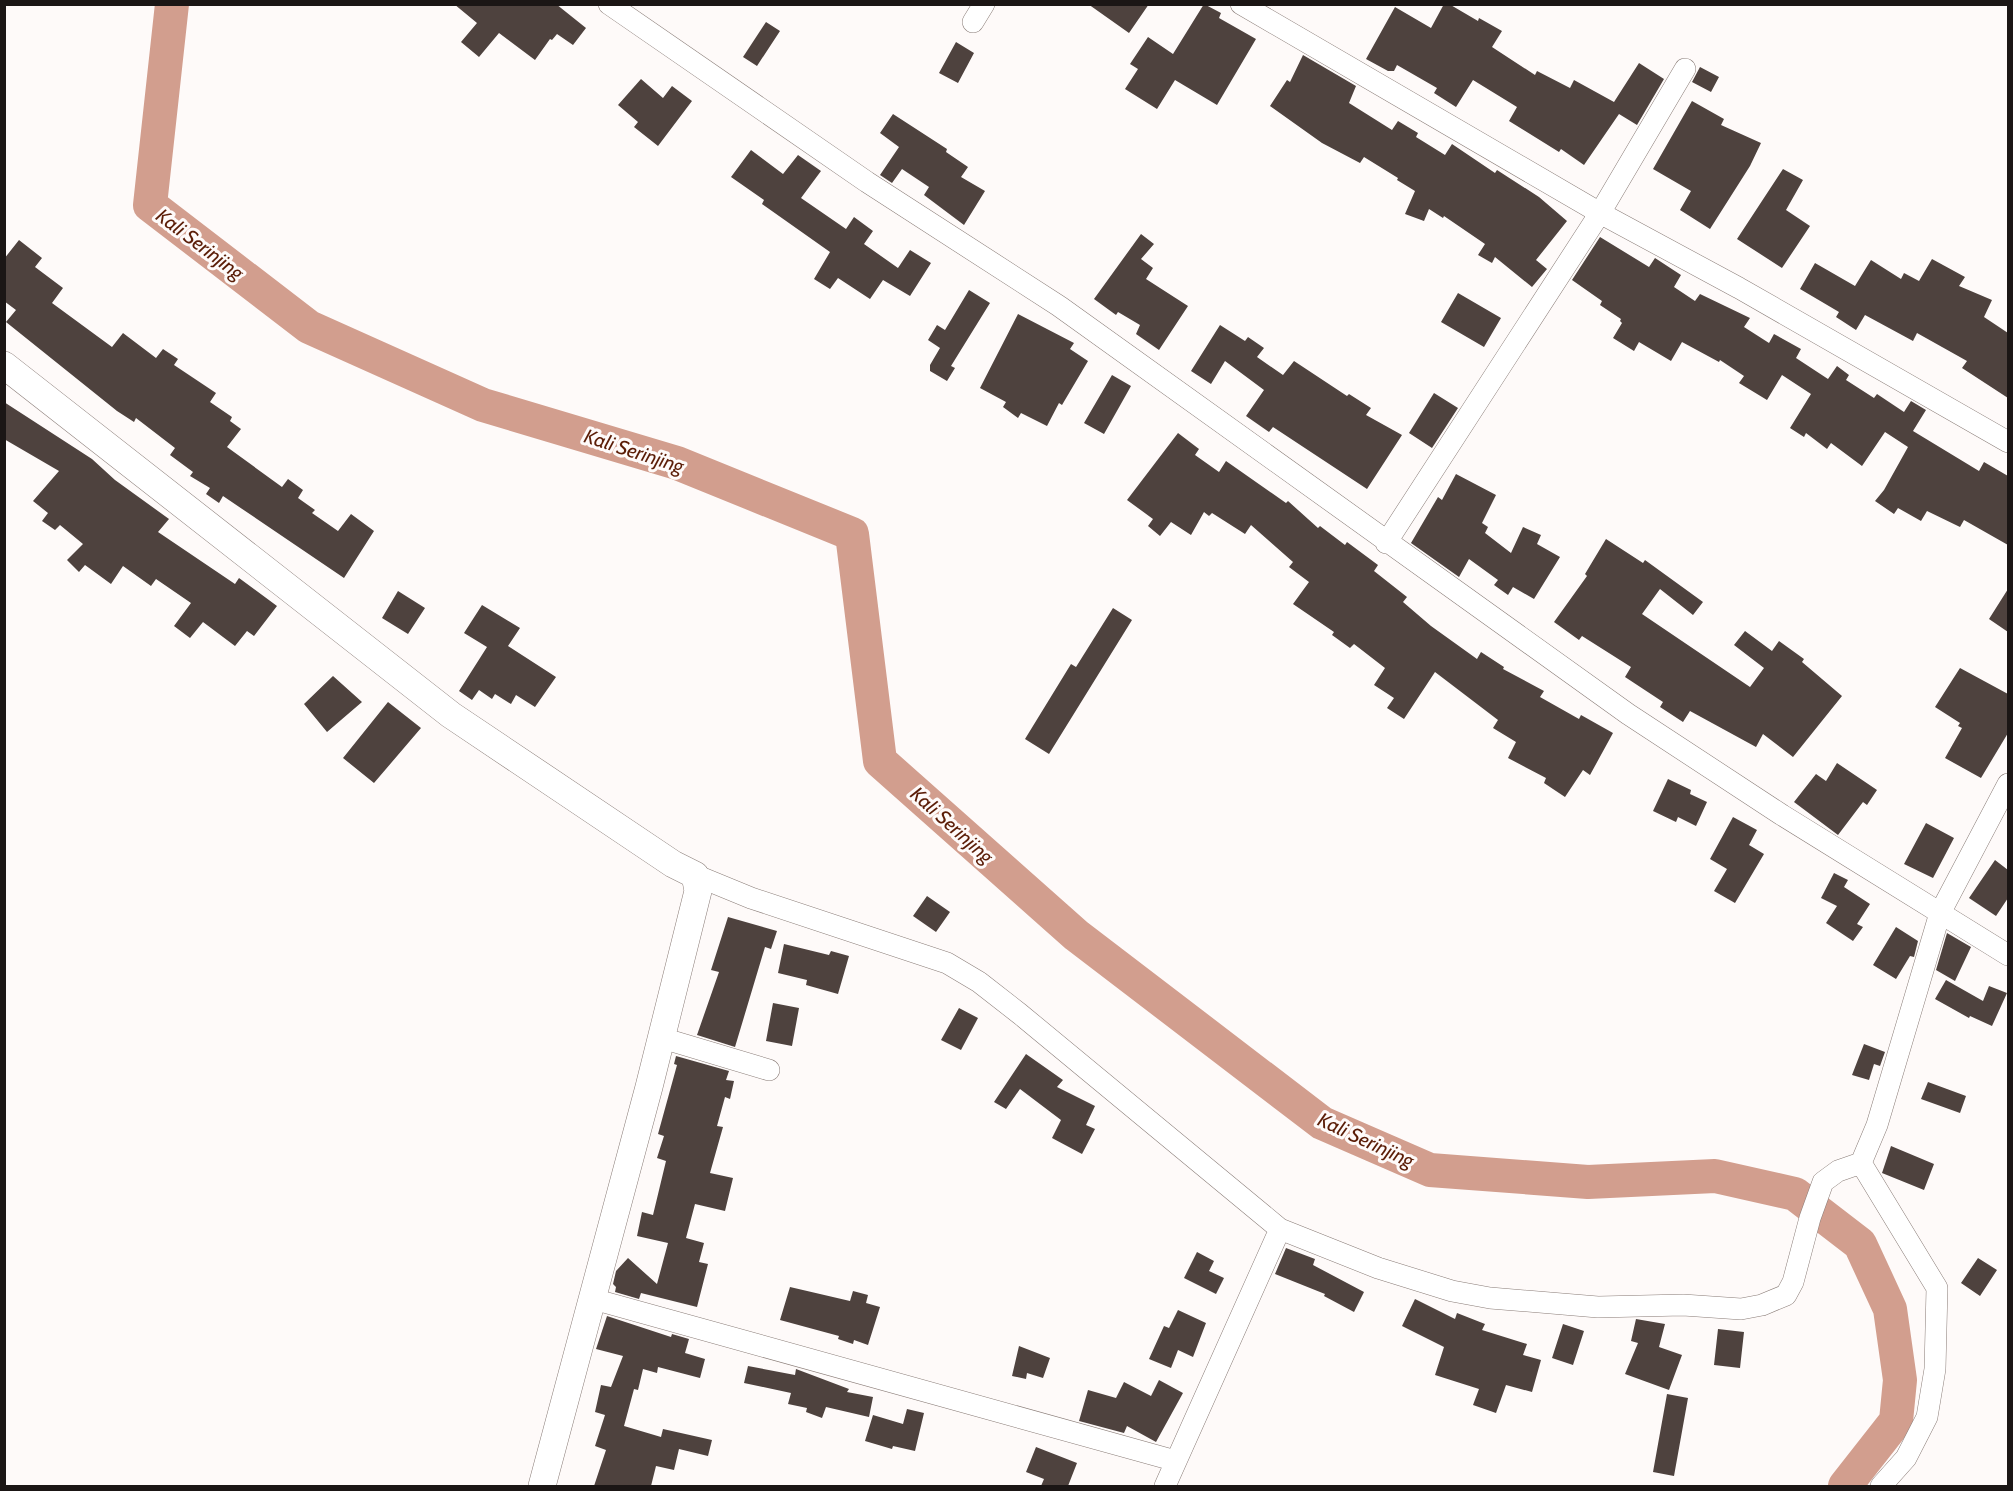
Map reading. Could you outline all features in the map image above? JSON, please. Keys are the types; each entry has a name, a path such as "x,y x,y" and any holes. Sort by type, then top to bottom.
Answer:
{"street":[{"path":"609,4 867,182 1059,306 1386,543 1628,714 1782,815 2008,955"},
{"path":"1241,4 1600,213 1749,294 2008,442"},
{"path":"1386,543 1600,213 1684,69"},
{"path":"4,365 451,715 673,864 752,898 904,946 947,963 980,982 1107,1083 1189,1155 1280,1229 1378,1268 1452,1291 1490,1298 1598,1307 1683,1305 1741,1309 1762,1305 1786,1294 1793,1282 1810,1218 1823,1182 1838,1171 1861,1163 1877,1125 1940,913 2008,784"},
{"path":"542,1486 662,1038 698,891 695,875"},
{"path":"662,1038 769,1070"},
{"path":"1861,1163 1937,1288 1935,1369 1927,1417 1906,1458 1881,1486"},
{"path":"1165,1486 1280,1229"},
{"path":"593,1299 1176,1461"}],"building":[{"path":"454,4 556,4 586,28 573,45 557,34 552,40 550,39 535,60 499,33 479,57 461,42 477,23"},
{"path":"1088,4 1149,4 1129,33"},
{"path":"1204,4 1221,13 1219,18 1256,39 1217,105 1175,80 1157,109 1125,89 1138,69 1130,64 1148,37 1173,54"},
{"path":"1444,4 1449,4 1478,21 1479,18 1502,31 1492,47 1535,75 1537,71 1570,88 1574,80 1614,102 1639,63 1664,79 1637,125 1619,114 1584,165 1561,149 1559,152 1509,121 1517,107 1473,80 1456,107 1434,93 1437,88 1397,65 1394,71 1388,71 1366,59 1395,7 1431,28"},
{"path":"766,22 780,31 757,66 743,57"},
{"path":"956,42 974,53 958,83 939,73"},
{"path":"1303,55 1356,86 1349,103 1392,130 1398,121 1418,133 1416,137 1445,155 1452,144 1495,173 1497,170 1539,197 1567,221 1536,260 1547,269 1532,287 1495,257 1492,263 1478,255 1485,244 1444,216 1443,218 1429,209 1424,221 1405,214 1415,191 1397,180 1398,178 1364,157 1360,163 1322,143 1270,106 1287,80 1290,82"},
{"path":"1700,67 1719,77 1711,92 1692,82"},
{"path":"641,79 663,98 672,86 692,101 658,146 634,127 638,122 618,105"},
{"path":"1692,101 1724,119 1721,125 1761,143 1750,166 1710,229 1680,210 1691,191 1653,169"},
{"path":"893,114 947,149 946,152 968,167 961,177 985,191 964,225 924,195 929,187 902,169 892,183 880,175 899,147 880,133"},
{"path":"751,150 783,174 798,155 821,171 801,198 846,229 854,217 873,231 864,244 898,268 910,250 931,263 910,296 883,280 870,299 838,278 830,289 814,279 830,252 762,204 764,200 731,177"},
{"path":"1783,169 1803,180 1786,210 1810,226 1782,268 1737,239"},
{"path":"1141,234 1154,244 1141,259 1153,268 1146,279 1188,306 1159,350 1136,334 1140,325 1118,312 1116,315 1094,299"},
{"path":"1600,237 1649,267 1655,258 1681,275 1674,287 1695,301 1700,294 1750,318 1744,327 1769,343 1774,334 1801,349 1796,358 1828,379 1837,366 1849,375 1846,380 1874,398 1877,394 1904,412 1911,401 1926,410 1913,431 1979,471 1984,462 2008,476 2008,545 1964,520 1960,527 1927,511 1921,521 1898,508 1894,514 1875,501 1884,490 1908,447 1885,432 1862,466 1831,443 1827,449 1806,433 1804,437 1790,428 1811,394 1782,375 1767,400 1739,383 1744,376 1720,360 1719,362 1682,342 1671,361 1639,342 1634,351 1613,338 1622,323 1621,319 1600,305 1602,301 1572,280"},
{"path":"19,240 42,258 35,267 63,288 52,303 112,347 123,333 156,358 163,349 178,359 174,365 216,393 210,402 232,417 230,421 241,429 227,447 282,487 288,479 303,490 298,498 315,510 312,513 338,531 351,514 374,531 344,578 223,496 219,503 206,494 210,488 190,476 193,472 170,455 175,448 136,418 134,422 117,411 6,322 16,310 4,301 4,259"},
{"path":"1932,259 1965,277 1959,286 1992,300 1984,317 2008,333 2008,398 1962,368 1967,361 1917,333 1913,341 1865,315 1856,330 1836,317 1839,312 1800,289 1815,263 1855,286 1871,260 1901,279 1904,273 1919,281"},
{"path":"969,290 990,303 951,366 955,368 947,381 930,371 930,365 940,348 928,340 937,325 945,330"},
{"path":"1458,293 1501,318 1484,347 1441,322"},
{"path":"1018,314 1074,343 1070,349 1088,361 1062,405 1059,403 1047,426 1021,413 1018,418 1003,407 1006,402 980,388"},
{"path":"1220,325 1245,341 1248,337 1264,348 1257,357 1283,375 1294,361 1347,396 1349,394 1371,408 1366,415 1402,435 1367,489 1273,427 1269,432 1246,416 1264,390 1225,361 1211,384 1191,371"},
{"path":"1112,375 1131,386 1104,434 1084,423"},
{"path":"1434,393 1458,408 1432,448 1409,433"},
{"path":"4,402 92,459 115,480 169,519 158,532 235,584 239,578 277,606 254,636 247,631 235,646 203,622 190,638 174,626 191,603 156,579 151,586 123,566 111,584 85,565 79,572 67,560 83,544 60,525 55,530 42,521 48,513 33,501 59,471 4,439"},
{"path":"1178,433 1199,449 1195,455 1219,472 1226,461 1286,503 1288,501 1318,528 1320,526 1345,545 1347,542 1378,565 1374,571 1407,597 1403,602 1431,626 1477,659 1481,652 1504,667 1503,669 1544,691 1540,697 1579,719 1581,715 1613,733 1590,775 1583,770 1565,797 1544,783 1546,778 1508,758 1516,742 1493,728 1498,720 1435,672 1404,719 1387,708 1394,698 1374,685 1385,668 1354,644 1350,648 1332,635 1334,632 1293,604 1309,582 1289,567 1293,562 1251,525 1245,534 1212,513 1209,516 1204,512 1191,535 1171,522 1160,536 1148,526 1153,519 1127,500"},
{"path":"1456,474 1496,495 1482,523 1488,527 1485,533 1511,553 1523,527 1541,535 1537,544 1560,557 1534,599 1513,587 1508,595 1494,585 1498,580 1469,559 1459,577 1411,543 1438,497 1442,500"},
{"path":"1606,539 1643,563 1645,560 1703,602 1693,615 1660,589 1642,614 1750,687 1764,668 1734,645 1745,631 1772,651 1779,641 1804,659 1802,662 1842,696 1793,757 1763,734 1756,747 1690,711 1683,722 1660,707 1663,702 1625,677 1631,667 1582,636 1579,640 1554,622 1587,576 1585,574"},
{"path":"2008,589 2008,632 1989,619"},
{"path":"398,591 425,608 408,634 382,618"},
{"path":"482,605 520,628 508,646 556,677 535,707 516,695 511,704 495,694 492,699 479,690 472,700 459,691 487,647 464,633"},
{"path":"1113,608 1132,620 1049,754 1025,739 1071,664 1076,667"},
{"path":"1960,668 2008,694 2008,733 1981,778 1945,758 1962,728 1958,726 1960,723 1935,707"},
{"path":"333,676 362,702 327,732 304,704"},
{"path":"388,702 421,728 374,783 343,758"},
{"path":"1837,763 1877,790 1867,805 1863,802 1838,835 1794,802 1816,774 1826,781"},
{"path":"1668,779 1691,790 1690,794 1707,802 1696,826 1678,817 1676,822 1653,811"},
{"path":"1733,817 1757,830 1749,845 1764,854 1735,903 1714,891 1727,869 1710,859"},
{"path":"1926,823 1954,838 1933,878 1904,864"},
{"path":"1995,860 2008,870 2008,898 1996,916 1969,898"},
{"path":"1834,873 1848,880 1844,887 1870,904 1857,924 1863,927 1853,941 1826,923 1837,906 1821,898"},
{"path":"927,896 950,912 936,932 913,916"},
{"path":"728,917 777,931 771,949 765,947 735,1047 697,1035 719,972 711,970"},
{"path":"1896,927 1918,941 1914,957 1910,956 1896,979 1873,965"},
{"path":"1947,933 1971,947 1955,981 1936,970"},
{"path":"784,944 829,955 831,951 849,956 838,994 806,985 807,980 778,973"},
{"path":"1946,980 1983,1001 1989,986 2007,993 1992,1026 1970,1016 1969,1018 1935,999"},
{"path":"773,1003 799,1008 792,1046 766,1041"},
{"path":"959,1008 978,1018 961,1050 941,1040"},
{"path":"1864,1044 1885,1052 1880,1066 1874,1064 1869,1080 1852,1075"},
{"path":"1026,1054 1063,1080 1057,1087 1095,1106 1086,1125 1095,1129 1082,1154 1052,1138 1061,1120 1020,1089 1006,1109 994,1102"},
{"path":"676,1056 729,1071 726,1080 734,1081 730,1099 725,1097 717,1126 723,1127 710,1173 733,1178 725,1211 695,1204 686,1238 704,1243 699,1262 708,1264 697,1307 641,1293 639,1299 615,1292 616,1287 613,1284 616,1271 628,1258 657,1284 668,1243 637,1236 642,1212 653,1215 666,1161 657,1158 664,1136 658,1134 677,1065 674,1064"},
{"path":"1928,1082 1966,1096 1960,1113 1921,1099"},
{"path":"1891,1146 1934,1164 1924,1190 1882,1173"},
{"path":"1286,1248 1315,1259 1313,1265 1364,1292 1354,1312 1324,1296 1325,1294 1275,1274"},
{"path":"1197,1252 1214,1261 1209,1271 1224,1278 1216,1294 1184,1278"},
{"path":"1978,1258 1997,1270 1980,1296 1961,1283"},
{"path":"790,1287 850,1301 853,1291 868,1295 866,1303 880,1307 868,1345 854,1340 853,1344 838,1339 839,1336 780,1320"},
{"path":"1415,1299 1455,1319 1457,1313 1485,1324 1482,1330 1527,1344 1523,1355 1541,1360 1532,1392 1506,1385 1496,1413 1473,1405 1479,1389 1435,1375 1444,1347 1402,1326"},
{"path":"1178,1310 1206,1323 1193,1357 1178,1350 1171,1368 1149,1359 1164,1326 1169,1328"},
{"path":"607,1316 671,1337 672,1334 689,1339 685,1353 705,1359 700,1378 658,1367 657,1373 643,1369 638,1390 634,1389 624,1426 661,1437 663,1429 712,1440 708,1456 679,1449 674,1470 656,1466 651,1486 594,1486 606,1450 595,1446 605,1415 595,1412 601,1385 611,1387 623,1356 596,1349"},
{"path":"1636,1319 1665,1324 1659,1347 1682,1355 1669,1390 1625,1374 1638,1343 1631,1341"},
{"path":"1563,1324 1584,1331 1573,1365 1552,1358"},
{"path":"1718,1329 1744,1332 1740,1368 1714,1365"},
{"path":"1019,1346 1050,1358 1043,1378 1027,1373 1026,1379 1012,1376"},
{"path":"748,1366 795,1375 796,1369 849,1389 847,1392 873,1397 869,1417 826,1407 822,1418 806,1412 807,1408 788,1404 791,1393 744,1383"},
{"path":"1159,1380 1183,1393 1156,1442 1127,1426 1124,1433 1079,1421 1088,1390 1116,1398 1124,1382 1151,1396"},
{"path":"1667,1394 1688,1398 1674,1476 1653,1472"},
{"path":"907,1409 924,1413 915,1451 893,1446 892,1449 865,1441 873,1415 903,1424"},
{"path":"1036,1447 1077,1463 1068,1486 1041,1486 1044,1479 1026,1472"}],"waterway":[{"name":"Kali Serinjing","path":"172,4 150,205 309,327 483,405 677,463 852,534 880,761 1076,935 1322,1123 1430,1170 1588,1182 1715,1176 1795,1194 1860,1244 1890,1309 1900,1380 1896,1421 1845,1486"}]}
